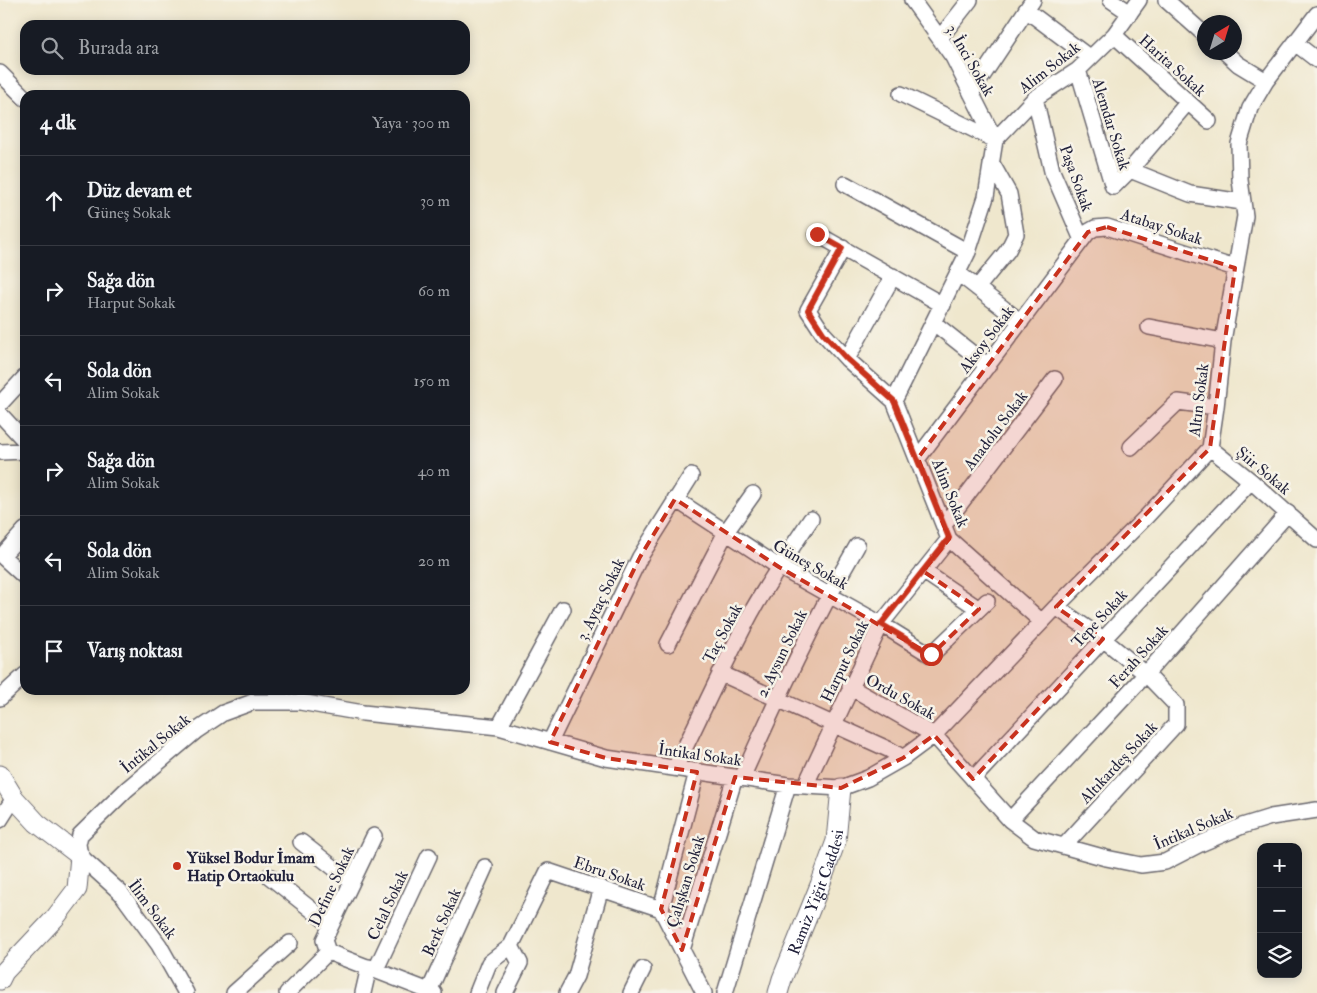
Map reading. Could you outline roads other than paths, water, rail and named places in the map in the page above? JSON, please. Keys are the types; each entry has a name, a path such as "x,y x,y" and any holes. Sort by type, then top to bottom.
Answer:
{"main road":[{"path":"0,775 14,798 38,823 80,856 76,889 55,918 4,972 0,980"},
{"name":"Ramiz Yiğit Caddesi","path":"778,993 836,841 841,788"}],"street":[{"name":"3. İnci Sokak","path":"912,0 953,57 995,140"},
{"path":"940,38 970,0"},
{"path":"1111,0 1130,13"},
{"name":"Alim Sokak","path":"995,140 1035,98 1078,70 1114,35 1139,0"},
{"path":"1166,0 1197,28"},
{"path":"971,93 1030,5 1090,58"},
{"name":"Altın Sokak","path":"934,735 1056,607 1147,516 1210,448 1223,341 1245,216 1240,180 1240,144 1250,108 1266,81 1317,14"},
{"name":"Harita Sokak","path":"1114,35 1209,120"},
{"path":"1296,43 1317,60"},
{"path":"1234,60 1266,81"},
{"name":"Alemdar Sokak","path":"1078,70 1112,187 1130,170"},
{"path":"0,73 20,93"},
{"path":"894,401 944,305 968,252 986,197 995,140 901,94"},
{"name":"Paşa Sokak","path":"1035,98 1052,171 1082,240"},
{"path":"1188,102 1130,170 1190,194 1242,202"},
{"path":"977,288 1008,250 1016,234 1009,194 991,162"},
{"path":"845,184 968,252"},
{"name":"Atabay Sokak","path":"1082,240 1088,232 1095,228 1107,227 1235,268"},
{"path":"817,234 944,305"},
{"name":"Aksoy Sokak","path":"918,458 1082,240"},
{"name":"Alim Sokak","path":"842,248 808,310 823,333 847,359 894,401 947,532 1042,622"},
{"path":"958,273 1021,322"},
{"path":"847,359 893,276"},
{"path":"934,323 988,366"},
{"path":"1149,327 1223,341"},
{"name":"Anadolu Sokak","path":"947,532 1055,379"},
{"path":"0,404 20,382"},
{"path":"1131,448 1178,402 1216,407"},
{"path":"0,414 20,436"},
{"name":"Şiir Sokak","path":"1210,448 1251,481 1317,540"},
{"path":"0,452 20,451"},
{"name":"3. Aytaç Sokak","path":"550,742 640,556 691,476"},
{"name":"Tepe Sokak","path":"973,779 1251,481"},
{"path":"668,644 726,532 753,494"},
{"name":"Güneş Sokak","path":"675,499 779,567 931,654 983,605 923,571"},
{"name":"Ferah Sokak","path":"1010,820 1146,674 1288,513"},
{"name":"Taç Sokak","path":"675,768 720,673 751,614 779,567 811,520"},
{"name":"Harput Sokak","path":"805,786 881,624 923,571 947,532"},
{"path":"20,536 2,556 20,573"},
{"name":"2. Aysun Sokak","path":"738,777 829,594 857,546"},
{"name":"Altıkardeş Sokak","path":"1056,607 1104,639 1146,674 1176,705 1176,724 1064,846"},
{"path":"499,727 563,609"},
{"path":"720,673 890,750 903,758"},
{"path":"0,698 20,680"},
{"name":"Ordu Sokak","path":"850,687 934,735"},
{"name":"İntikal Sokak","path":"80,856 78,844 80,835 146,772 196,731 223,713 253,702 300,702 363,713 499,727 606,758 788,785 841,788 868,778 903,758 934,735 1010,820 1034,838 1106,858 1141,865 1165,862 1200,844 1242,826 1270,817 1317,810"},
{"path":"682,950 660,909 697,772"},
{"name":"Çalışkan Sokak","path":"704,993 682,950 738,777"},
{"path":"725,993 788,785"},
{"path":"0,820 14,798"},
{"name":"Define Sokak","path":"328,952 324,940 374,836"},
{"path":"301,842 352,882"},
{"name":"İlim Sokak","path":"80,856 121,893 159,945 186,993"},
{"name":"Celal Sokak","path":"363,993 373,968 429,856"},
{"name":"Berk Sokak","path":"432,992 485,867"},
{"name":"Ebru Sokak","path":"511,946 548,871 660,909"},
{"path":"269,876 331,925"},
{"path":"567,993 576,976 601,888"},
{"path":"234,993 290,943"},
{"path":"477,993 489,963 511,946 520,963 505,993"},
{"path":"287,993 328,952 432,992"},
{"path":"631,993 643,969"}],"place":[{"name":"Yüksel Bodur İmam Hatip Ortaokulu","path":"177,866"}]}
